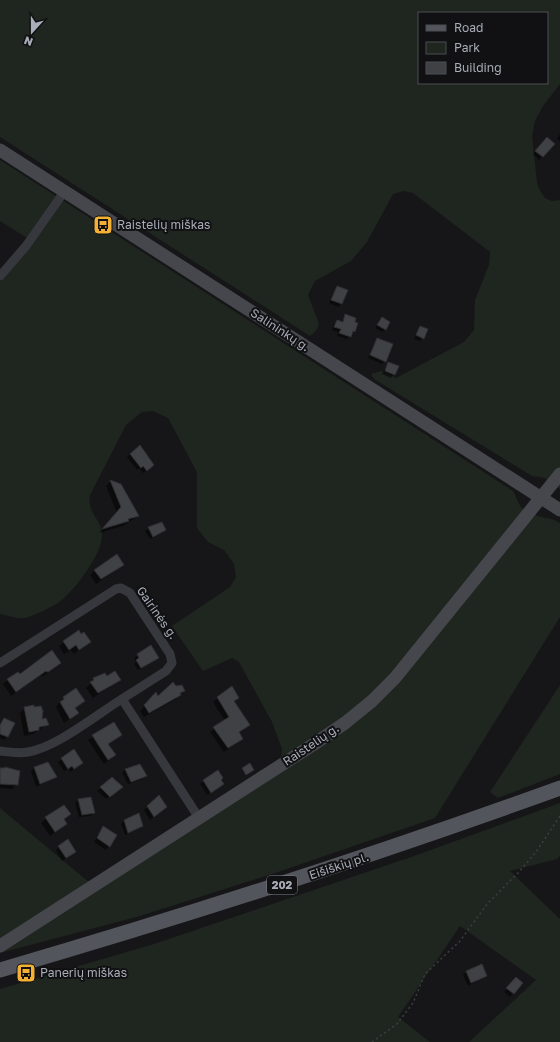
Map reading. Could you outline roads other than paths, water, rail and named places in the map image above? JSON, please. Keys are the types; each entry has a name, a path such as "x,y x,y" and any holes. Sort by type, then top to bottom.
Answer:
{"main road":[{"name":"Salininkų g.","path":"0,150 560,510"},
{"name":"Raistelių g.","path":"0,946 339,727 372,701 420,649 560,474"},
{"name":"Eišiškių pl.","path":"0,970 282,885 422,838 560,788"}],"street":[{"path":"0,276 26,246 64,192"},
{"name":"Gairinės g.","path":"0,663 116,589 125,590 130,593 170,654 172,663 166,671 58,740 42,748 28,752 0,751"},
{"path":"122,699 199,818"}],"place":[{"name":"Raistelių miškas","path":"103,225"},
{"name":"Panerių miškas","path":"26,973"}]}
